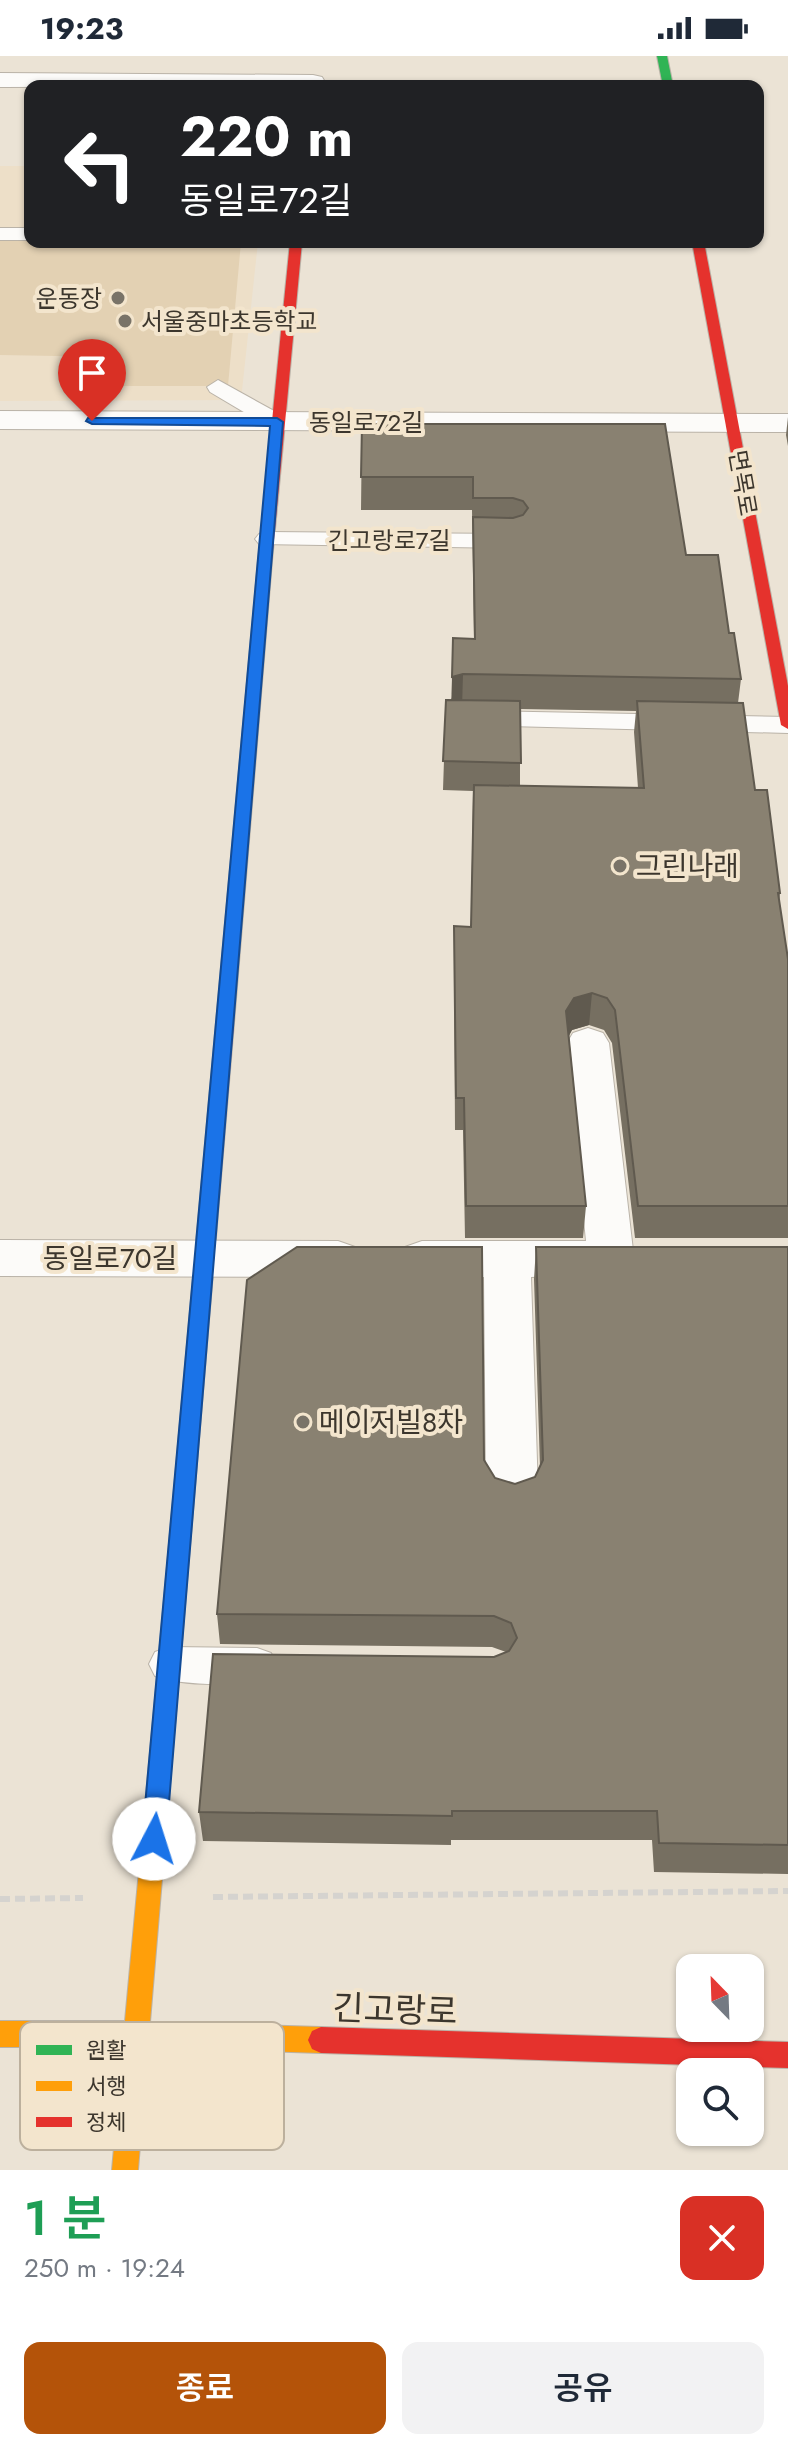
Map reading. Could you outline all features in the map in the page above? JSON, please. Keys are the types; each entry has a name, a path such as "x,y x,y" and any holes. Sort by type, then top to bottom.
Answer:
{"street":[{"path":"313,80 316,56"},
{"path":"662,56 667,80"},
{"path":"0,80 24,80"},
{"path":"138,2022 277,422 295,248"},
{"name":"면목로","path":"699,248 732,423 778,614 788,725"},
{"name":"동일로72길","path":"0,420 788,423"},
{"name":"동일로70길","path":"0,1258 633,1259 588,1043"},
{"path":"507,1259 512,1492"},
{"name":"긴고랑로","path":"284,2039 788,2055"},
{"path":"125,2170 127,2150"}],"lane":[{"path":"0,234 24,234"},
{"path":"218,387 277,422"},
{"name":"긴고랑로7길","path":"267,539 511,541"},
{"name":"면목로","path":"462,719 788,725"},
{"path":"169,1664 292,1665"}],"path":[{"path":"0,1899 788,1891"}],"shaded area":[{"name":"운동장","path":"0,166 24,166 24,248 257,248 241,400 0,401"},
{"name":"운동장","path":"0,238 24,238 24,248 240,248 228,386 110,386 113,357 0,355"}],"building":[{"path":"362,424 665,424 686,555 718,555 729,633 734,633 741,679 463,674 452,677 453,638 475,639 473,517 513,518 523,515 528,508 523,501 513,498 473,498 473,477 361,477"},
{"path":"446,700 520,701 521,763 443,761"},
{"path":"637,701 743,703 755,790 767,790 788,959 788,1206 638,1206 615,1010 607,998 592,993 574,998 566,1011 586,1206 466,1206 464,1098 456,1098 454,926 471,927 474,785 644,788"},
{"path":"297,1247 482,1247 484,1460 495,1478 515,1484 535,1477 543,1460 536,1247 788,1247 788,1845 659,1843 657,1811 452,1811 452,1816 199,1812 213,1654 494,1657 509,1651 517,1638 511,1623 494,1616 217,1614 247,1280"}],"traffic: fast":[{"path":"662,56 667,80"}],"traffic: slow":[{"path":"225,1023 265,561"},
{"path":"138,2022 168,1677"},
{"path":"0,2034 20,2034"},
{"path":"284,2039 321,2040"},
{"path":"125,2170 127,2150"}],"traffic: jam":[{"path":"265,561 295,248"},
{"path":"699,248 788,725"},
{"path":"168,1677 225,1023"},
{"path":"321,2040 788,2055"}],"place":[{"name":"운동장","path":"118,298"},
{"name":"서울중마초등학교","path":"125,321"},
{"name":"그린나래","path":"620,866"},
{"name":"메이저빌8차","path":"303,1422"}],"route":[{"path":"92,421 277,422 154,1839"}]}
